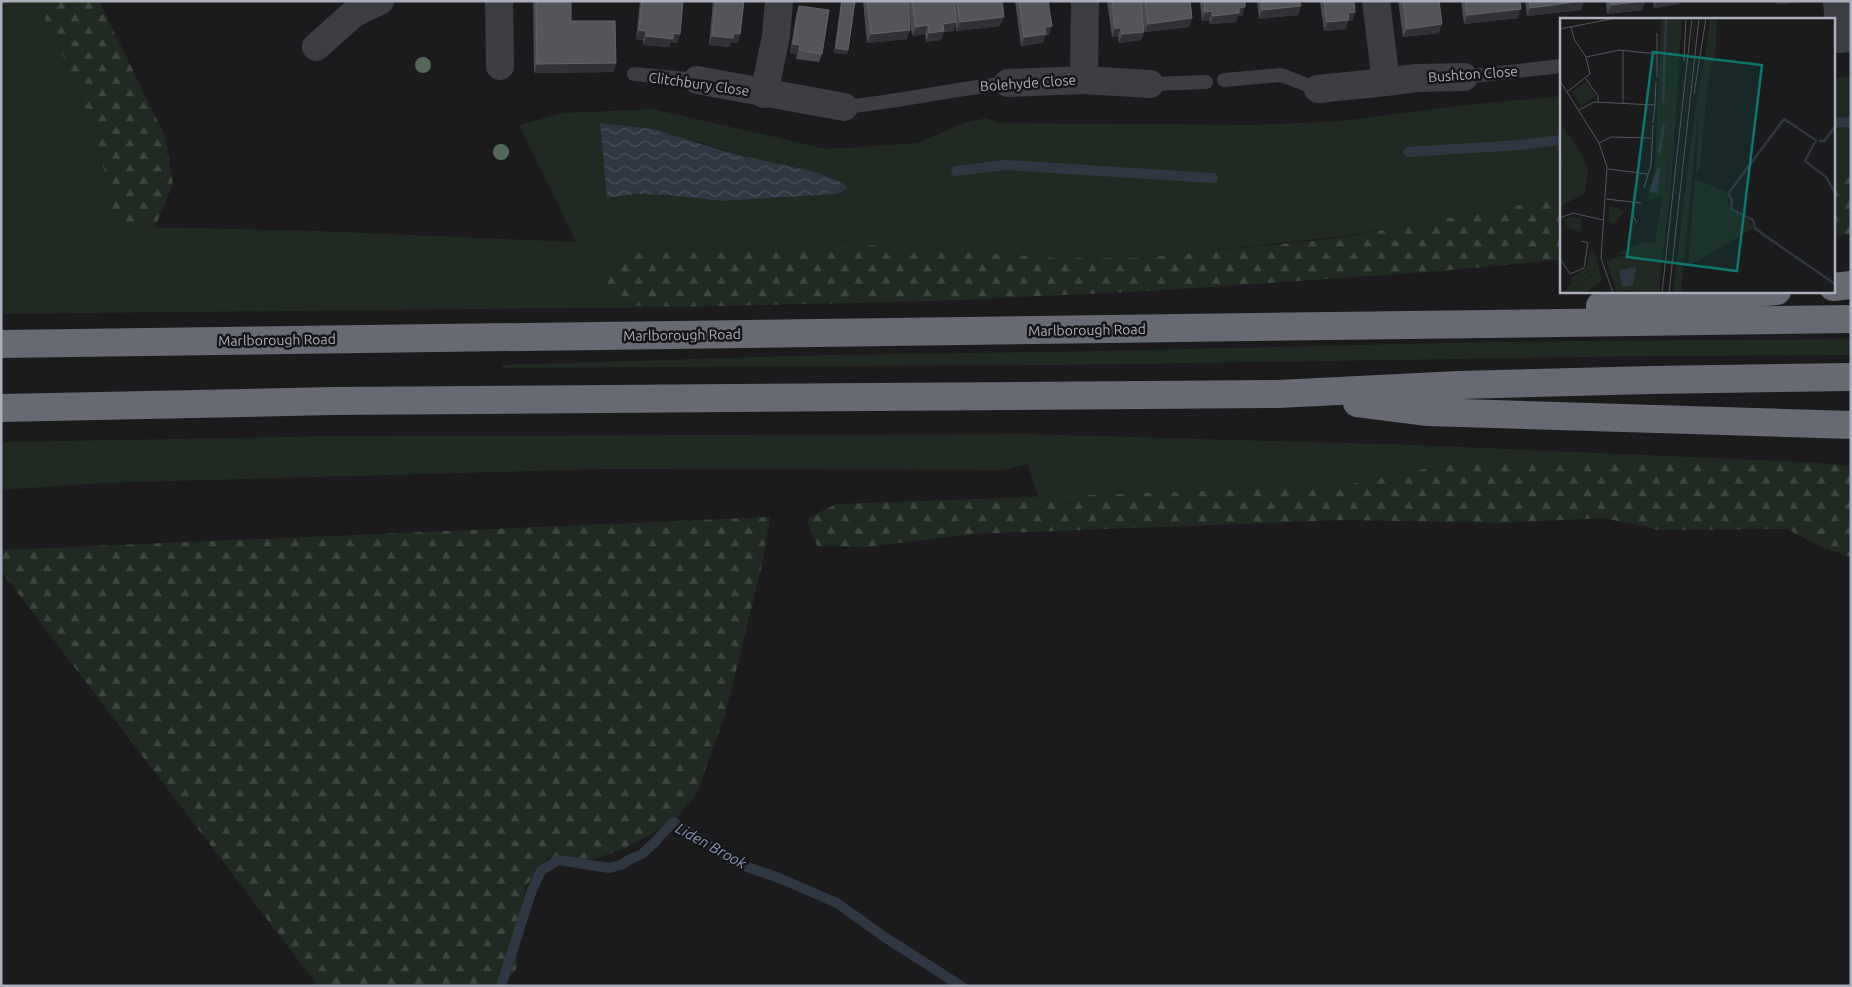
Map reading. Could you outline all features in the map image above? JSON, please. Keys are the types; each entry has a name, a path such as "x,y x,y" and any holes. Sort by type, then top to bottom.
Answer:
{"highway":[{"path":"1834,287 1851,285"},
{"path":"1362,326 1765,292"},
{"path":"1362,326 1851,319"},
{"name":"Marlborough Road","path":"1,344 1362,326"},
{"path":"1,408 344,401 1278,394 1478,385 1851,377"},
{"path":"1278,394 1428,412 1851,425"}],"street":[{"path":"316,48 353,14 380,1"},
{"path":"499,1 500,66"},
{"name":"Clitchbury Close","path":"764,94 776,36 780,1"},
{"name":"Bolehyde Close","path":"1084,80 1085,1"},
{"path":"1376,1 1386,82"},
{"path":"1836,1 1842,39"},
{"name":"Bushton Close","path":"1318,89 1417,78 1464,77"},
{"name":"Clitchbury Close","path":"697,80 764,94 844,107"},
{"name":"Bolehyde Close","path":"1008,82 1084,80 1150,84"}],"lane":[{"name":"Bushton Close","path":"1464,77 1560,66"},
{"name":"Clitchbury Close","path":"634,74 697,80"},
{"name":"Bushton Close","path":"1224,80 1281,75 1318,89"},
{"name":"Bolehyde Close","path":"942,93 1008,82"},
{"name":"Bolehyde Close","path":"1150,84 1206,82"},
{"name":"Clitchbury Close","path":"844,107 879,104 942,93"}],"green space":[{"path":"1,1 36,1 79,89 105,173 107,226 321,231 576,242 519,125 562,113 653,109 827,149 917,143 964,123 986,118 1001,123 1253,125 1342,121 1455,106 1560,96 1560,200 1502,207 1338,237 1140,258 1057,258 876,245 636,252 611,262 624,305 680,307 1,314","holes":["695,141 848,188 837,194 721,201 668,195 636,194 608,198"]},
{"path":"36,1 99,1 165,136 173,184 155,227 107,226 105,173 79,89"},
{"path":"1851,76 1851,177 1834,178 1834,78"},
{"path":"1851,177 1851,234 1834,236 1834,178"},
{"path":"1560,200 1560,260 1429,272 1167,290 938,301 680,307 624,305 603,295 597,276 611,262 636,252 876,245 1057,258 1140,258 1331,239 1502,207"},
{"path":"1851,339 1851,355 1065,365 503,368 502,365 824,355 1488,342"},
{"path":"1030,434 1417,445 1809,462 1622,459 1469,462 1405,472 1340,486 1038,497 1028,464 1003,470 606,469 104,483 1,490 1,442 338,436"},
{"path":"1622,459 1809,462 1851,466 1851,557 1823,548 1787,529 1659,530 1604,518 1503,523 1346,520 974,534 865,547 817,546 806,519 836,504 1340,486 1405,472 1469,462"},
{"path":"770,517 762,565 725,715 696,795 673,822 626,848 595,859 548,858 525,887 516,969 504,986 318,986 1,571 1,550"}],"water":[{"path":"600,123 652,129 738,155 815,172 843,183 848,188 837,194 721,201 668,195 636,194 607,198"}],"building":[{"path":"536,1 571,1 571,21 615,21 616,63 537,64"},
{"path":"642,1 683,1 680,34 673,33 673,39 646,36 646,31 639,30"},
{"path":"716,1 744,1 740,34 734,33 733,38 712,36"},
{"path":"842,1 855,1 848,50 836,48"},
{"path":"867,1 908,1 910,30 871,34"},
{"path":"912,1 954,1 956,22 943,24 944,31 929,33 928,25 916,27"},
{"path":"957,1 1002,1 1004,17 960,22"},
{"path":"1019,1 1048,1 1052,26 1045,27 1046,34 1024,37"},
{"path":"1112,1 1141,1 1144,32 1122,34 1121,28 1115,28"},
{"path":"1145,1 1190,1 1192,18 1148,24"},
{"path":"1204,1 1245,1 1245,7 1239,8 1239,13 1213,16 1212,11 1205,12"},
{"path":"1261,1 1300,1 1301,6 1262,10"},
{"path":"1324,1 1354,1 1355,12 1348,13 1349,20 1327,22"},
{"path":"1403,1 1439,1 1442,24 1407,29"},
{"path":"1465,1 1520,1 1521,9 1467,15"},
{"path":"1529,1 1582,1 1530,8"},
{"path":"1610,1 1643,1 1611,5"},
{"path":"799,6 829,10 822,54 799,50 800,45 793,44"}],"waterway":[{"path":"1834,123 1851,122"},
{"path":"1408,152 1520,145 1560,140"},
{"path":"956,171 1006,165 1213,178"},
{"name":"Liden Brook","path":"501,986 532,890 541,871 558,860 609,868 621,865 642,854 673,822 736,863 779,878 837,903 883,936 961,986"}]}
